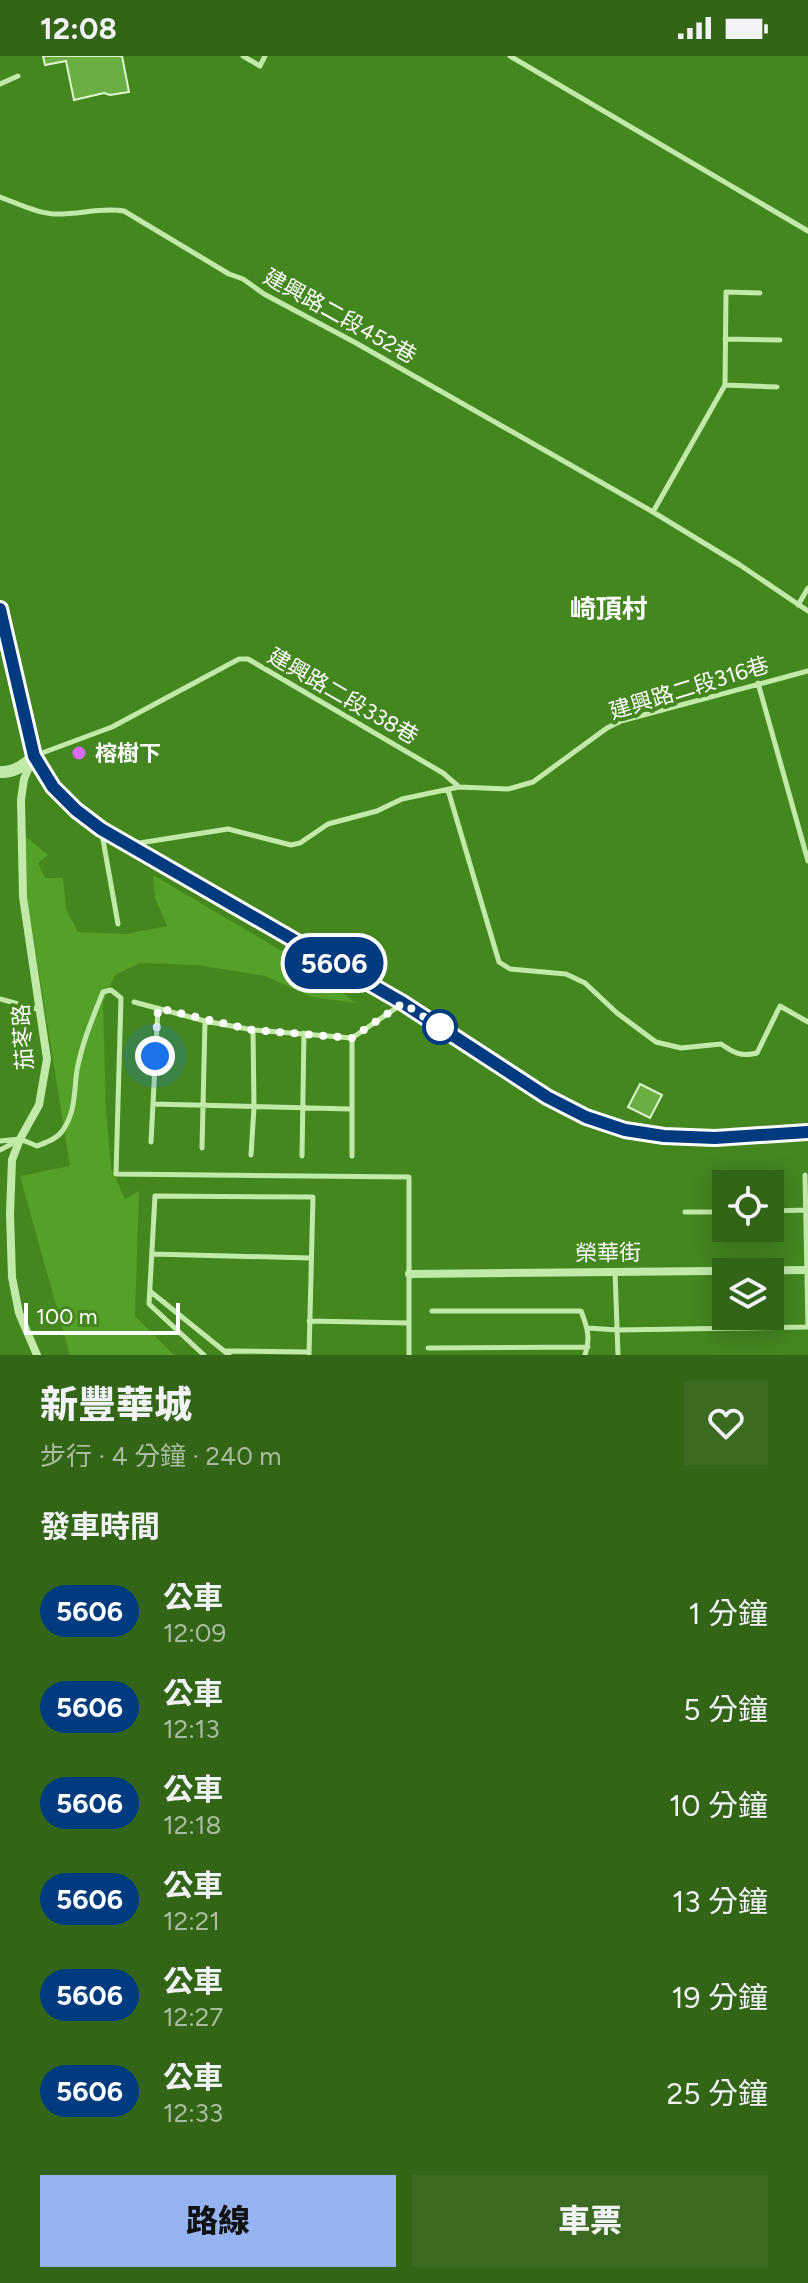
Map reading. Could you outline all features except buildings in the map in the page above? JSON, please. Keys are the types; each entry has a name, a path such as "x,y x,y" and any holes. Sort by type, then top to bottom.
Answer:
{"street":[{"path":"0,609 34,756 53,787 101,829 403,1003 547,1097 586,1117 625,1130 664,1136 715,1138 808,1132"},
{"path":"0,772 26,765 34,756"},
{"name":"茄苳路","path":"34,756 24,779 21,800 22,883 47,1059 39,1105 12,1160 11,1179 12,1277 19,1313 37,1355"},
{"name":"榮華街","path":"409,1274 808,1270"}],"lane":[{"path":"243,56 260,66 265,56"},
{"path":"510,56 808,231"},
{"path":"0,84 18,76"},
{"name":"建興路二段452巷","path":"0,197 51,214 84,214 107,208 124,211 264,294 653,512 807,610"},
{"path":"653,512 725,385 726,292 760,293"},
{"path":"725,339 780,340"},
{"path":"725,385 777,387"},
{"path":"798,605 808,588"},
{"name":"建興路二段338巷","path":"34,756 112,727 239,659 248,659 443,773 459,787"},
{"name":"建興路二段316巷","path":"132,845 228,829 291,845 300,843 338,820 377,811 402,799 459,787 508,789 533,782 621,721 808,671"},
{"path":"758,683 808,861"},
{"path":"448,790 499,962 510,969 566,974 592,989 646,1036 669,1047 721,1044 737,1055 757,1053 780,1006 808,1022"},
{"path":"101,829 118,924"},
{"path":"0,1141 20,1139 37,1146 55,1139 63,1131 75,1099 77,1070 90,1025 103,992 111,990 121,998 116,1174 409,1177 409,1355"},
{"path":"0,999 41,1010"},
{"path":"134,1002 253,1030 352,1038 403,1003"},
{"path":"151,1142 158,1008"},
{"path":"202,1148 205,1021"},
{"path":"251,1155 253,1030"},
{"path":"302,1156 304,1033"},
{"path":"352,1038 352,1156"},
{"path":"153,1104 350,1109"},
{"path":"0,1150 20,1139"},
{"path":"588,1328 808,1327 805,1175"},
{"path":"150,1291 226,1353 309,1354 313,1197 155,1196 149,1304 204,1355"},
{"path":"784,1211 807,1210"},
{"path":"685,1212 712,1212"},
{"path":"152,1254 310,1258"},
{"path":"615,1271 618,1355"},
{"path":"432,1311 581,1311 588,1328 585,1355"},
{"path":"309,1321 409,1323"},
{"path":"428,1348 588,1347"}],"green space":[{"path":"16,828 48,855 38,863 45,878 63,878 66,909 78,932 126,934 167,926 155,898 153,875 309,967 356,1003 312,997 265,976 198,965 140,963 115,975 103,1002 111,1168 125,1199 139,1191 135,1316 174,1355 70,1355 20,1176 70,1166"}],"bus line":[{"name":"5606","path":"0,609 34,756 53,787 101,829 403,1003 547,1097 586,1117 625,1130 664,1136 715,1138 808,1132"}],"place":[{"name":"榕樹下","path":"79,753"}],"district":[{"name":"崎頂村","path":"609,609"}],"route":[{"path":"155,1056 158,1008 253,1030 352,1038 403,1003 450,1034 440,1027"}]}
